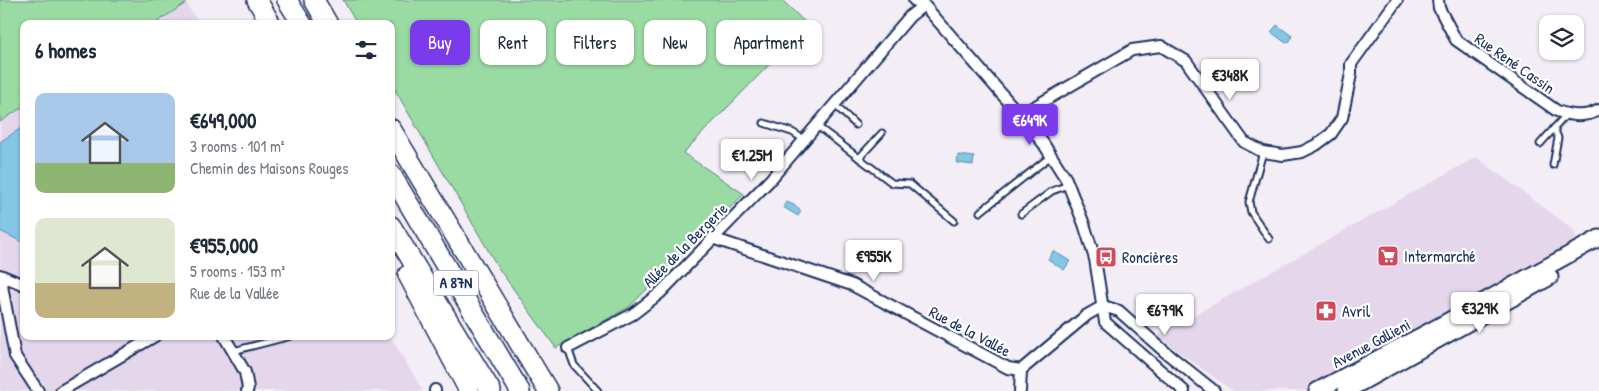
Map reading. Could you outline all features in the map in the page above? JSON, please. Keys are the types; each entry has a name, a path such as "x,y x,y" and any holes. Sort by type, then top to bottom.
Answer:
{"highway":[{"path":"257,0 269,20"},
{"path":"288,0 300,20"},
{"path":"314,0 326,20"},
{"path":"395,136 548,391"},
{"name":"A 87N","path":"395,181 520,391"},
{"name":"A 87N","path":"395,233 491,391"},
{"path":"395,248 415,291 469,391"}],"main road":[{"name":"Avenue Gallieni","path":"1351,386 1540,271 1596,243"},
{"name":"Avenue Gallieni","path":"1317,391 1351,386 1462,327 1596,243"}],"street":[{"path":"914,0 924,3 1020,114 1051,156 1068,185 1084,224 1095,259 1105,322 1184,391"},
{"path":"1020,114 1132,50 1161,46 1186,61 1244,142 1263,152 1283,155 1302,152 1331,134 1342,118 1351,74 1351,64 1397,0"},
{"name":"Rue René Cassin","path":"1438,0 1456,40 1557,110 1566,114"},
{"name":"Allée de la Bergerie","path":"568,348 633,314 660,293 770,180 910,16 924,3"},
{"path":"1566,114 1575,116 1592,114 1599,110"},
{"name":"Rue de la Vallée","path":"712,238 852,285 1008,368 1021,370"},
{"path":"20,283 2,276 2,286 15,356 38,391"},
{"path":"1020,391 1021,370 1086,315 1103,306 1119,311 1173,359 1214,391"},
{"path":"61,391 148,340"},
{"path":"226,340 245,372 247,391"}],"lane":[{"path":"835,105 856,126"},
{"path":"1540,144 1566,114"},
{"path":"764,123 792,132 806,140"},
{"path":"817,126 892,183 910,184 954,221"},
{"path":"1553,165 1558,138 1554,128"},
{"path":"859,158 882,133"},
{"path":"1263,152 1248,202 1251,212 1269,239"},
{"path":"980,212 1051,156"},
{"path":"1021,214 1052,191 1068,185"},
{"path":"233,351 276,340"},
{"path":"568,348 574,365 598,391"}],"shaded area":[{"path":"186,3 197,20 160,20"},
{"path":"20,109 20,340 392,340 423,391 0,391 0,122"},
{"path":"1476,157 1574,230 1576,239 1305,391 1233,391 1157,336"}],"green space":[{"path":"0,0 184,0 186,3 160,20 20,20 20,109 0,122"},
{"path":"343,0 782,0 803,20 716,20 716,65 769,65 683,153 744,194 629,307 556,348 499,269 395,90 395,20 355,20"}],"water":[{"path":"1277,25 1292,36 1290,41 1286,43 1271,32"},
{"path":"20,129 20,241 0,231 0,142"},
{"path":"958,155 974,157 973,165 957,163"},
{"path":"786,202 794,205 801,211 798,216 783,207"},
{"path":"1053,251 1070,261 1064,270 1048,259"}],"place":[{"name":"Intermarché","path":"1388,256"},
{"name":"Roncières","path":"1106,257"},
{"name":"Avril","path":"1326,311"}]}
